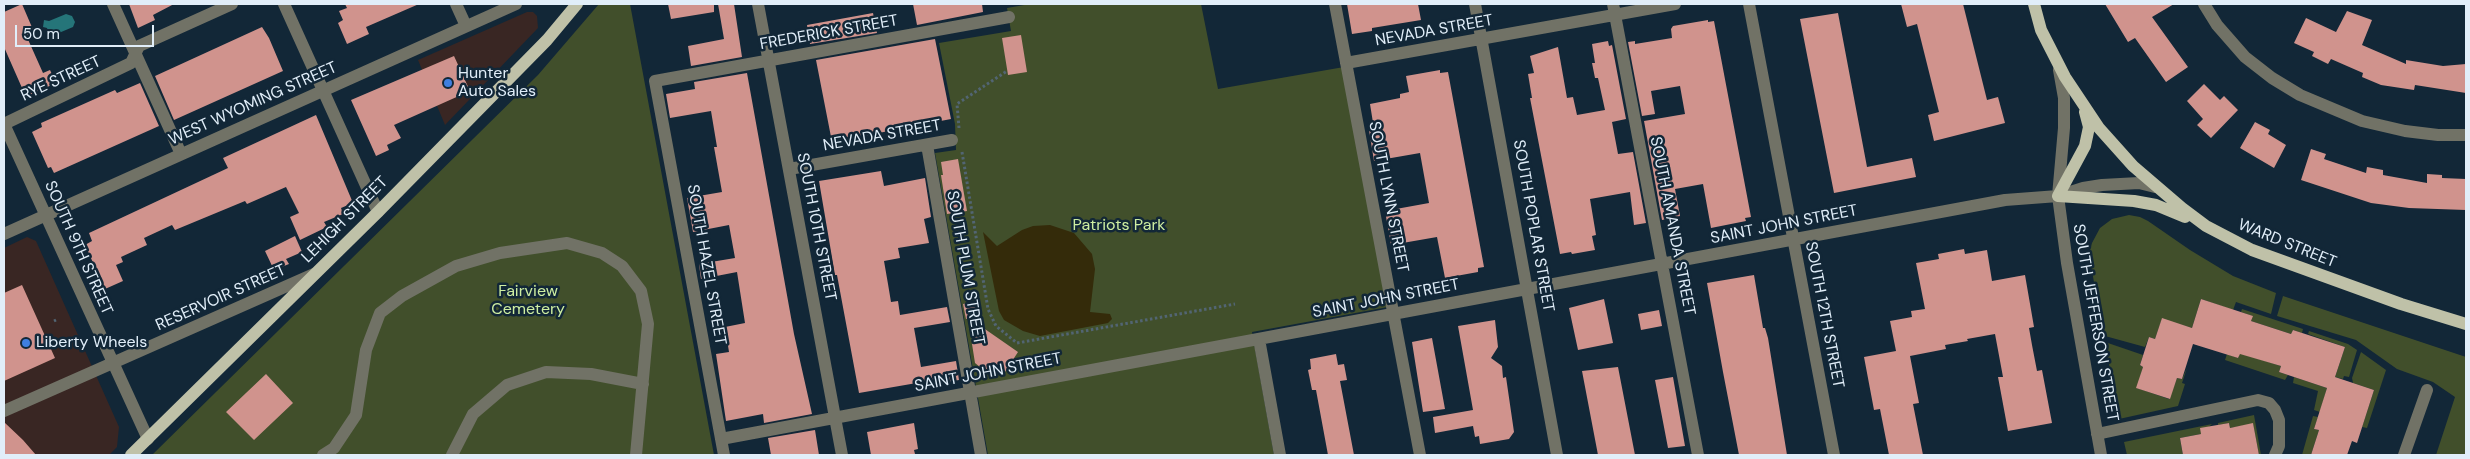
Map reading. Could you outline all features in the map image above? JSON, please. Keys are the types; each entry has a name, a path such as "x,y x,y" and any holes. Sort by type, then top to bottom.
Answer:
{"main road":[{"name":"LEHIGH STREET","path":"131,455 378,212 547,40 577,4"},
{"path":"2034,4 2041,30 2083,104 2089,127 2085,146 2058,196 2122,200 2156,205 2206,226"},
{"name":"WARD STREET","path":"2083,104 2099,128 2155,187 2206,226 2252,250 2300,269 2466,324"}],"street":[{"path":"113,4 181,154"},
{"name":"RYE STREET","path":"4,124 132,63 138,46 232,4"},
{"path":"284,4 378,212"},
{"path":"456,4 466,26"},
{"name":"WEST WYOMING STREET","path":"4,234 516,4"},
{"name":"SOUTH 10TH STREET","path":"758,4 842,455"},
{"name":"SOUTH LYNN STREET","path":"1335,4 1420,455"},
{"name":"SOUTH POPLAR STREET","path":"1475,4 1557,455"},
{"name":"NEVADA STREET","path":"1346,63 1482,39 1614,9 1675,4"},
{"name":"SOUTH 12TH STREET","path":"1749,4 1834,455"},
{"path":"2204,4 2217,25 2239,51 2272,78 2300,95 2362,121 2405,131 2438,135 2466,134"},
{"name":"SOUTH AMANDA STREET","path":"1614,9 1698,455"},
{"name":"FREDERICK STREET","path":"655,81 1009,17"},
{"name":"SOUTH JEFFERSON STREET","path":"2056,59 2064,98 2064,128 2058,196 2067,263 2101,455"},
{"name":"SOUTH HAZEL STREET","path":"655,81 724,455"},
{"name":"SOUTH 9TH STREET","path":"4,124 148,439"},
{"name":"NEVADA STREET","path":"789,170 958,141"},
{"name":"SOUTH PLUM STREET","path":"927,145 981,455"},
{"name":"SAINT JOHN STREET","path":"721,439 2006,200 2058,196 2082,188 2102,185 2139,183 2155,187"},
{"path":"323,455 334,448 356,415 366,350 380,313 402,296 456,266 500,252 567,244 602,253 622,266 641,291 648,324 636,455"},
{"name":"RESERVOIR STREET","path":"4,411 314,274"},
{"path":"1259,339 1280,455"},
{"path":"452,455 473,414 507,385 546,372 590,374 643,384"},
{"path":"2404,455 2427,390"},
{"path":"2097,434 2258,400 2269,403 2275,410 2279,420 2279,446 2276,455"}],"path":[{"path":"1008,71 957,104 958,141 988,309 996,326 1017,343 1028,343 1234,304"}],"shaded area":[{"path":"527,12 533,12 537,16 538,28 445,125 418,60"},
{"path":"66,14 72,16 75,22 73,27 54,35 49,34 47,28 43,27 44,20 49,21"},
{"path":"27,237 36,241 119,427 117,447 109,455 4,455 4,248"}],"green space":[{"name":"Fairview Cemetery","path":"599,4 630,4 714,455 152,455 538,75"},
{"name":"Patriots Park","path":"1030,4 1201,4 1218,89 1344,67 1388,307 1252,332 1274,455 988,455 935,153 956,150 955,124 939,43 1011,31 1007,8"},
{"path":"2129,215 2148,221 2190,250 2233,276 2276,293 2271,314 2236,302 2233,310 2201,299 2192,328 2162,319 2155,339 2149,337 2145,347 2105,336 2089,254 2092,243 2100,228 2112,219"},
{"path":"2283,296 2466,357 2466,455 2436,455 2455,397 2433,382 2397,369 2356,340 2277,316"},
{"path":"2242,309 2303,329 2302,333 2293,330 2291,334 2251,321 2252,316 2241,312"},
{"path":"2309,331 2348,344 2357,350 2349,377 2344,376 2343,379 2335,377 2345,347 2308,334"},
{"path":"2105,342 2143,355 2140,365 2143,367 2137,388 2169,399 2177,378 2182,379 2187,368 2182,383 2185,384 2178,406 2119,419"},
{"path":"2361,352 2386,370 2367,428 2362,427 2374,390 2353,383 2352,378"},
{"path":"2240,353 2281,366 2279,372 2288,375 2285,380 2225,360 2227,354 2238,358"},
{"path":"2294,377 2327,388 2320,412 2314,410 2318,391 2293,383"},
{"path":"2254,415 2261,455 2259,455 2253,424 2230,428 2229,423 2218,425 2218,423"},
{"path":"2313,416 2318,417 2314,429 2319,430 2311,455 2302,455"},
{"path":"2212,424 2201,434 2180,438 2183,455 2127,455 2124,442"}],"sand":[{"path":"1050,225 1074,233 1092,254 1095,269 1090,312 1110,314 1112,319 1108,323 1040,336 1023,331 1004,320 999,311 983,232 997,246 1022,230 1033,226"}],"building":[{"path":"22,4 34,32 26,35 43,73 50,70 56,83 26,97 4,47 4,12"},
{"path":"129,4 174,4 153,15 155,20 138,28"},
{"path":"345,4 419,4 366,27 369,34 347,44 338,23 343,20 339,11 347,8"},
{"path":"668,4 714,4 714,12 671,19"},
{"path":"718,4 734,4 742,57 691,66 688,46 724,39"},
{"path":"913,4 982,4 983,12 917,25"},
{"path":"1347,4 1418,4 1421,20 1372,28 1372,31 1352,34"},
{"path":"1901,4 1963,4 1987,100 1998,97 2005,123 1934,141 1928,115 1939,112 1917,24 1907,27"},
{"path":"2105,4 2174,4 2152,17 2188,67 2166,82 2135,38 2128,42"},
{"path":"2347,11 2372,20 2362,45 2406,64 2406,60 2443,66 2466,64 2466,93 2415,85 2414,90 2381,85 2362,77 2363,73 2331,59 2328,64 2312,56 2314,52 2294,43 2306,18 2336,32"},
{"path":"873,13 877,33 810,44 807,25"},
{"path":"1838,13 1867,167 1912,158 1916,177 1834,193 1800,19"},
{"path":"1708,20 1708,22 1714,21 1751,217 1745,218 1746,221 1711,228 1703,184 1675,189 1680,216 1662,220 1644,121 1685,114 1680,86 1651,91 1655,114 1642,116 1628,42 1635,41 1635,44 1672,38 1671,29 1673,26"},
{"path":"262,27 269,38 283,71 174,120 155,76"},
{"path":"1021,35 1027,72 1008,75 1002,38"},
{"path":"935,39 951,119 832,142 816,60"},
{"path":"1608,41 1609,46 1612,45 1626,119 1612,122 1618,154 1633,152 1646,223 1634,225 1630,192 1590,199 1596,235 1592,236 1595,250 1560,254 1530,98 1532,98 1528,74 1534,73 1530,56 1558,47 1567,98 1573,97 1577,115 1605,110 1598,78 1595,78 1592,63 1595,63 1592,44"},
{"path":"454,56 470,91 394,125 401,138 387,145 389,150 376,156 351,100"},
{"path":"1440,70 1440,73 1448,72 1484,267 1478,268 1478,272 1445,278 1437,237 1391,245 1385,211 1429,203 1420,153 1374,161 1369,130 1374,129 1370,104 1400,98 1400,94 1409,92 1406,76"},
{"path":"747,73 794,334 812,414 764,423 763,414 726,421 716,354 729,352 725,327 745,323 737,272 701,279 699,264 735,258 729,225 693,232 687,198 722,192 714,147 717,147 711,111 670,118 666,94 695,89 694,82"},
{"path":"140,83 159,126 54,173 51,167 48,168 32,132 42,127 41,123 115,90 117,93"},
{"path":"2204,84 2220,100 2224,96 2238,110 2211,138 2197,125 2203,119 2187,101"},
{"path":"316,115 353,203 341,208 343,214 324,222 327,227 300,240 290,217 299,213 286,187 247,204 245,201 175,230 172,225 144,238 147,245 121,257 123,262 116,265 123,281 105,289 85,245 92,241 89,233 228,168 223,158"},
{"path":"2255,122 2270,130 2268,134 2286,145 2274,168 2240,148"},
{"path":"2311,149 2326,154 2324,159 2366,173 2367,167 2383,170 2383,175 2427,183 2427,174 2442,175 2442,178 2466,179 2466,210 2409,208 2371,203 2301,180"},
{"path":"958,159 967,211 947,214 941,162"},
{"path":"881,171 884,186 925,178 931,217 924,219 929,243 898,248 900,258 884,261 891,302 898,301 900,315 947,307 950,322 914,328 921,367 956,361 959,380 935,384 934,380 859,393 837,275 835,275 819,181"},
{"path":"295,236 302,252 286,259 289,264 274,270 265,251"},
{"path":"1964,249 1965,254 1987,250 1992,281 2025,275 2034,327 2029,328 2032,345 2037,371 2042,370 2052,423 2008,431 1998,377 2003,377 1995,334 1967,339 1968,341 1945,345 1946,349 1910,356 1919,403 1913,404 1923,455 1889,455 1880,409 1874,410 1864,357 1896,351 1890,321 1912,317 1911,311 1925,309 1916,263 1939,259 1938,254"},
{"path":"1754,275 1763,328 1765,328 1768,338 1787,455 1739,455 1723,372 1707,283"},
{"name":"Liberty Wheels","path":"22,285 55,358 4,381 4,293"},
{"path":"1604,299 1613,343 1578,350 1569,308"},
{"path":"2201,299 2253,316 2251,321 2291,334 2293,330 2345,347 2335,377 2374,390 2357,443 2352,441 2347,455 2311,455 2319,430 2314,429 2327,388 2279,372 2281,366 2240,354 2238,358 2193,344 2182,379 2177,378 2170,399 2136,388 2143,367 2140,365 2149,337 2155,339 2162,318 2192,328"},
{"path":"978,301 982,316 966,319 963,304"},
{"path":"1659,310 1662,326 1641,330 1638,314"},
{"path":"969,318 1018,352 1005,372 990,375 975,363 972,344 974,341"},
{"path":"1495,320 1498,347 1491,358 1502,366 1503,378 1506,377 1514,432 1509,439 1480,444 1479,436 1475,437 1473,426 1435,433 1433,417 1473,410 1458,326"},
{"path":"1432,338 1445,409 1423,412 1412,342"},
{"path":"1336,354 1338,365 1344,364 1347,380 1340,381 1354,455 1328,455 1316,390 1312,390 1308,370 1311,369 1310,359"},
{"path":"1618,367 1635,455 1598,455 1582,371"},
{"path":"266,374 293,403 254,440 226,412"},
{"path":"1673,377 1685,446 1668,448 1655,380"},
{"path":"4,422 23,440 36,455 4,455"},
{"path":"914,423 918,449 914,450 915,454 871,455 867,432"},
{"path":"2229,423 2230,428 2253,423 2259,455 2183,455 2180,438 2201,434 2200,428"},
{"path":"815,430 819,455 771,455 768,438"}],"place":[{"name":"Hunter Auto Sales","path":"448,83"},
{"name":"Liberty Wheels","path":"26,343"}]}
